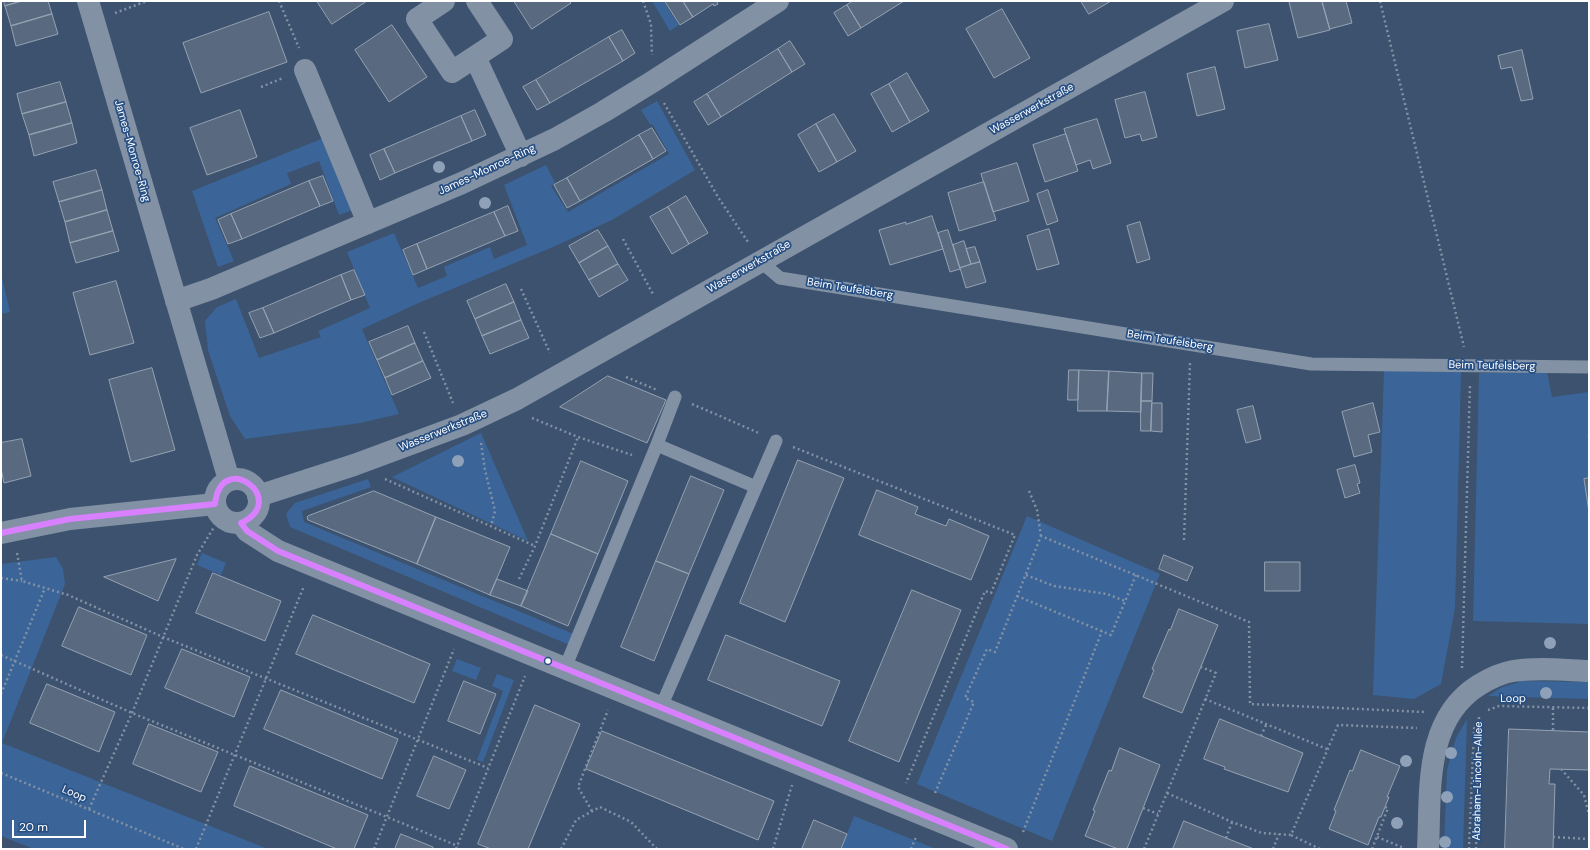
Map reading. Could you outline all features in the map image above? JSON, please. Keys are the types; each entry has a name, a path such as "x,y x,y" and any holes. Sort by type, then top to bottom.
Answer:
{"street":[{"path":"444,1 417,19 452,72 502,39 477,1"},
{"name":"James-Monroe-Ring","path":"176,301 211,289 462,183 521,156 602,112 652,82 778,1"},
{"name":"Wasserwerkstraße","path":"258,496 354,465 470,422 517,399 1223,1"},
{"name":"James-Monroe-Ring","path":"91,11 229,480"},
{"path":"474,57 521,156"},
{"path":"305,70 368,223"},
{"path":"242,479 252,485 258,496 259,505 256,513 250,520 234,524 227,522 218,510 215,496 218,489 229,480 242,479"},
{"path":"7,532 70,519 218,510"},
{"path":"242,523 247,531 278,551 925,816 1014,842"},
{"path":"1428,849 1432,763 1450,714 1471,690 1489,679 1511,671 1542,669 1589,671"}],"lane":[{"name":"Beim Teufelsberg","path":"760,261 780,278 1311,364 1589,367"},
{"path":"565,668 657,445 675,397"},
{"path":"660,707 776,441"},
{"path":"657,445 756,487"}],"path":[{"path":"91,11 147,1"},
{"path":"279,1 303,56 305,70"},
{"path":"644,1 651,24 652,82 718,197 760,261"},
{"path":"1380,1 1468,365 1470,388 1450,714"},
{"path":"623,239 664,316"},
{"path":"522,289 560,376"},
{"path":"424,332 470,422 485,470 495,511 491,526"},
{"path":"1184,540 1191,345"},
{"path":"626,377 776,441 1015,535 991,593 985,591 897,804"},
{"path":"517,399 523,415 578,437 650,461"},
{"path":"1589,435 1589,440"},
{"path":"519,579 535,546 578,437"},
{"path":"354,465 535,546"},
{"path":"925,816 974,702 965,698 987,649 995,652 1041,536 1037,510 1029,491"},
{"path":"89,809 132,713 197,555 218,510"},
{"path":"7,532 22,581"},
{"path":"1041,536 1249,622 1250,704 1450,714"},
{"path":"196,849 312,565"},
{"path":"1026,575 1054,586 1107,594 1125,601"},
{"path":"1017,596 1111,635 1136,575"},
{"path":"1,578 22,581 68,595 163,637 488,768"},
{"path":"1,694 45,588"},
{"path":"374,849 386,816 464,626"},
{"path":"1014,842 1102,632"},
{"path":"1,655 132,713 386,816 457,848 533,656"},
{"path":"1144,849 1216,673 1201,667"},
{"path":"592,811 578,787 617,689"},
{"path":"1206,699 1327,750"},
{"name":"Loop","path":"1479,715 1499,706 1589,708"},
{"path":"1553,707 1553,730"},
{"path":"1291,835 1338,725 1450,714"},
{"path":"1469,849 1474,729 1479,715"},
{"name":"Abraham-Lincoln-Allee","path":"1476,849 1479,715"},
{"path":"1261,736 1266,725"},
{"path":"773,849 798,764"},
{"path":"1562,769 1584,795 1589,815"},
{"name":"Loop","path":"1,772 184,849"},
{"path":"1167,793 1232,822 1262,833 1291,835 1320,849"},
{"path":"561,849 576,820 600,807 631,822 657,849"},
{"path":"1372,849 1388,808 1385,807"},
{"path":"1143,808 1158,814"},
{"path":"1226,838 1232,822"},
{"path":"1273,849 1278,834"},
{"path":"1377,837 1406,849"},
{"path":"1554,837 1589,839"}],"shaded area":[{"path":"652,1 663,1 679,25 670,31"},
{"path":"657,101 695,170 612,220 362,329 399,414 360,423 245,439 230,416 208,350 205,321 217,307 236,299 259,358 321,337 318,331 370,308 347,252 394,233 418,288 447,276 444,267 490,247 494,259 527,245 504,185 546,165 555,183 551,186 568,212 669,154 653,125 650,124 641,110"},
{"path":"326,137 355,209 339,215 319,161 287,173 291,184 215,218 234,261 218,267 192,191"},
{"path":"1,273 10,312 1,314"},
{"path":"1384,370 1461,372 1455,608 1441,684 1414,699 1373,695"},
{"path":"1547,372 1552,397 1589,392 1589,624 1473,621 1479,373"},
{"path":"481,433 528,541 392,477"},
{"path":"368,479 371,487 302,511 304,522 576,635 572,646 290,527 286,514 295,503"},
{"path":"1027,516 1160,574 1052,841 917,784"},
{"path":"202,553 226,563 221,575 197,565"},
{"path":"56,557 63,569 65,584 2,743 268,849 34,849 1,836 1,564"},
{"path":"457,659 481,668 476,680 452,671"},
{"path":"497,674 514,680 483,762 477,760 503,691 492,686"},
{"path":"1522,681 1589,682 1589,699 1488,696 1502,687"},
{"path":"1467,719 1463,849 1444,849 1447,770 1456,738"},
{"path":"854,816 936,849 841,849"}],"building":[{"path":"4,1 22,1 5,6"},
{"path":"22,1 48,1 52,14 11,26 5,6"},
{"path":"317,1 367,1 332,24"},
{"path":"514,1 569,1 571,3 532,29"},
{"path":"683,1 693,17 680,25 665,2"},
{"path":"683,1 717,1 718,4 714,6 713,4 693,17"},
{"path":"853,1 904,1 861,28 847,5"},
{"path":"1081,1 1111,1 1089,14"},
{"path":"1322,1 1330,30 1298,38 1289,2"},
{"path":"1322,1 1346,1 1352,23 1330,29"},
{"path":"847,5 861,28 848,36 834,13"},
{"path":"1002,9 1030,58 994,78 966,29"},
{"path":"269,12 287,62 201,93 183,43"},
{"path":"52,14 58,34 16,46 11,26"},
{"path":"1269,24 1278,60 1245,68 1237,31"},
{"path":"392,25 427,77 389,102 355,50"},
{"path":"622,30 635,53 623,61 609,37"},
{"path":"609,37 623,61 550,103 536,80"},
{"path":"790,41 805,64 792,72 778,49"},
{"path":"778,49 792,72 721,117 707,94"},
{"path":"1522,50 1533,99 1521,101 1512,67 1501,69 1498,56"},
{"path":"1215,67 1225,109 1197,116 1187,74"},
{"path":"907,73 929,111 910,122 889,84"},
{"path":"536,80 550,103 537,110 523,87"},
{"path":"60,82 66,102 22,114 17,94"},
{"path":"889,84 910,122 892,132 871,94"},
{"path":"1145,92 1157,137 1142,141 1140,134 1125,138 1115,100"},
{"path":"707,94 721,117 708,125 694,102"},
{"path":"66,102 72,123 29,135 22,114"},
{"path":"240,110 257,157 207,175 190,128"},
{"path":"475,110 486,135 472,141 461,116"},
{"path":"834,114 856,151 837,162 816,124"},
{"path":"461,116 472,141 395,173 384,149"},
{"path":"1097,119 1111,163 1093,169 1090,160 1076,165 1064,129"},
{"path":"72,123 77,143 34,156 29,135"},
{"path":"816,124 837,162 819,172 798,135"},
{"path":"652,128 666,151 653,159 639,135"},
{"path":"1066,134 1078,171 1045,182 1033,145"},
{"path":"639,135 653,159 580,201 567,178"},
{"path":"384,149 395,173 380,180 370,155"},
{"path":"1017,163 1029,201 993,212 981,174"},
{"path":"96,170 102,190 59,202 53,182"},
{"path":"323,176 333,201 320,206 309,181"},
{"path":"567,178 580,201 567,208 554,185"},
{"path":"309,181 320,206 242,239 231,214"},
{"path":"984,182 996,220 959,231 948,193"},
{"path":"102,190 107,210 65,222 59,202"},
{"path":"1048,190 1058,221 1047,225 1037,194"},
{"path":"686,196 708,233 689,244 668,207"},
{"path":"508,206 518,231 505,236 494,212"},
{"path":"668,207 689,244 672,254 650,217"},
{"path":"107,210 113,231 70,243 65,222"},
{"path":"494,212 505,236 427,269 417,244"},
{"path":"231,214 242,239 228,244 218,220"},
{"path":"932,216 943,249 890,265 879,230"},
{"path":"1140,222 1150,259 1137,263 1127,226"},
{"path":"1049,229 1059,264 1037,270 1027,236"},
{"path":"598,230 608,246 579,263 569,246"},
{"path":"948,230 960,269 950,272 938,233"},
{"path":"113,231 119,251 76,263 70,243"},
{"path":"964,241 971,264 960,268 953,245"},
{"path":"417,244 427,269 413,275 403,250"},
{"path":"608,246 618,264 589,280 579,263"},
{"path":"975,247 980,262 971,264 966,249"},
{"path":"980,262 986,282 966,288 960,268"},
{"path":"618,264 628,280 599,297 589,280"},
{"path":"354,270 365,295 351,300 341,275"},
{"path":"341,275 351,300 274,333 263,308"},
{"path":"116,281 134,343 90,355 73,293"},
{"path":"506,284 514,302 475,319 467,301"},
{"path":"514,302 521,320 482,336 475,319"},
{"path":"263,308 274,333 260,338 249,313"},
{"path":"521,320 529,338 490,354 482,336"},
{"path":"408,326 415,343 377,360 369,342"},
{"path":"415,343 423,361 385,378 377,360"},
{"path":"423,361 431,378 392,395 385,378"},
{"path":"152,368 175,450 131,462 109,380"},
{"path":"1069,370 1079,370 1078,400 1068,400"},
{"path":"1079,370 1109,371 1107,411 1078,411"},
{"path":"1109,371 1142,373 1141,412 1107,411"},
{"path":"1142,373 1153,373 1152,401 1141,401"},
{"path":"608,376 666,400 647,443 560,407"},
{"path":"1141,401 1152,401 1151,431 1141,431"},
{"path":"1152,403 1162,403 1162,432 1151,431"},
{"path":"1373,403 1380,432 1368,435 1372,452 1354,457 1342,412"},
{"path":"1253,406 1261,439 1246,443 1237,410"},
{"path":"22,439 31,476 4,483 1,468 1,443"},
{"path":"798,460 844,478 785,622 740,603"},
{"path":"581,461 628,481 598,554 551,534"},
{"path":"1355,465 1360,483 1357,484 1360,493 1345,498 1337,470"},
{"path":"691,476 724,490 689,574 656,561"},
{"path":"1589,478 1589,512 1584,479"},
{"path":"877,490 918,507 915,514 946,526 949,519 989,536 971,580 859,535"},
{"path":"374,491 436,517 417,564 308,520 308,516"},
{"path":"436,517 510,547 490,595 417,564"},
{"path":"551,534 598,554 568,626 521,606"},
{"path":"1164,555 1193,567 1187,581 1159,569"},
{"path":"176,559 158,601 104,577"},
{"path":"656,561 689,574 654,661 621,647"},
{"path":"1265,562 1300,562 1300,591 1265,591"},
{"path":"213,573 281,601 265,641 196,613"},
{"path":"497,579 528,591 521,606 490,595"},
{"path":"912,590 961,610 899,762 849,741"},
{"path":"79,607 147,635 131,675 62,646"},
{"path":"1179,609 1218,625 1182,713 1143,697 1154,670 1152,669"},
{"path":"313,615 430,664 414,703 296,654"},
{"path":"726,635 840,681 822,726 708,680"},
{"path":"182,649 250,677 234,717 165,688"},
{"path":"464,681 496,694 480,734 448,721"},
{"path":"47,684 115,712 99,752 30,723"},
{"path":"281,690 398,739 382,779 264,729"},
{"path":"535,705 580,724 528,849 491,849 478,844"},
{"path":"1220,719 1303,753 1288,792 1224,769 1225,767 1204,759"},
{"path":"149,724 218,752 201,792 133,764"},
{"path":"1509,729 1589,732 1589,770 1550,769 1549,784 1555,784 1553,849 1505,849"},
{"path":"602,731 774,801 758,840 586,769"},
{"path":"1120,748 1160,765 1127,849 1118,849 1085,836 1095,811 1093,810 1109,770 1111,771"},
{"path":"1361,750 1400,766 1387,797 1389,797 1381,817 1379,817 1368,845 1329,829 1336,811 1334,810 1350,770 1352,771"},
{"path":"434,756 466,770 449,809 417,796"},
{"path":"250,766 368,815 354,849 337,849 234,806"},
{"path":"814,820 847,834 841,849 802,849"},
{"path":"1184,821 1226,838 1254,849 1173,849"},
{"path":"401,834 433,847 433,849 395,849"}],"transit line":[{"path":"1,533 70,519 215,504 220,488 229,480 239,479 249,484 256,492 259,502 254,513 241,523 247,531 278,551 1007,849"}]}
